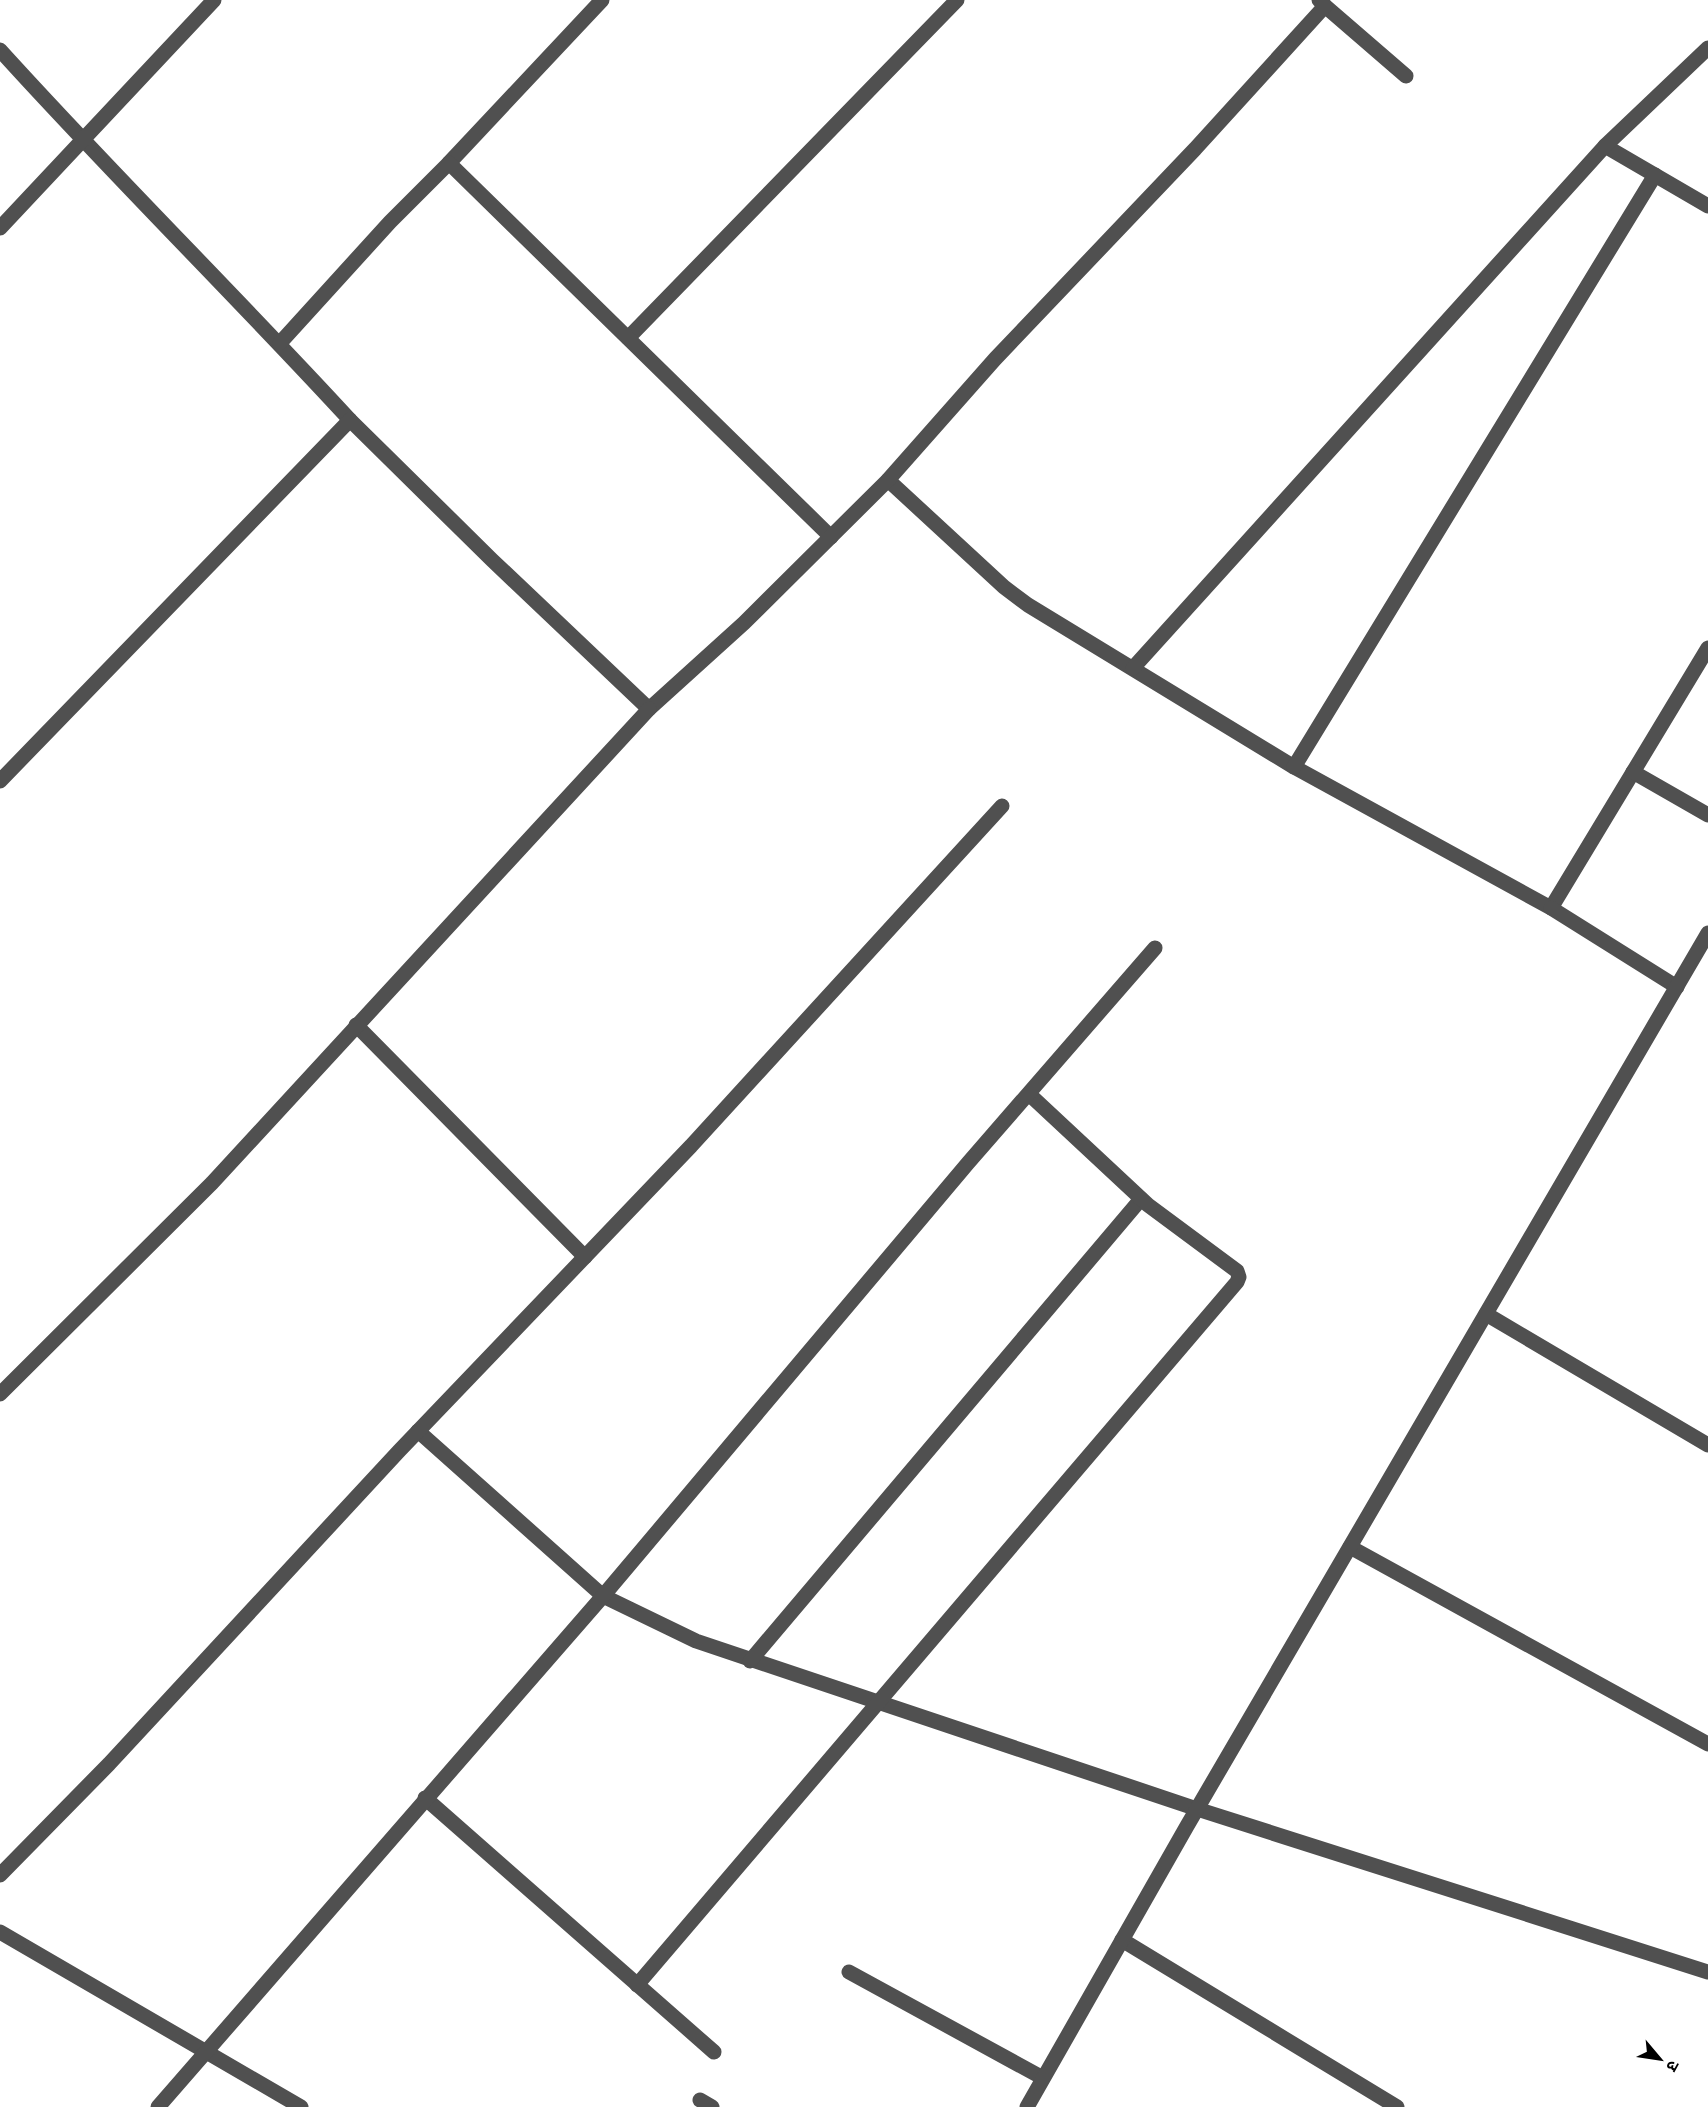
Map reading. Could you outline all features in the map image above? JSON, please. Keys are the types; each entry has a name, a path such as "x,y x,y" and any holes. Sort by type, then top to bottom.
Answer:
{"street":[{"path":"0,228 214,0"},
{"path":"280,343 390,222 449,163 602,0"},
{"path":"628,338 957,0"},
{"path":"0,1394 212,1183 649,709 744,623 888,480 995,359 1195,149 1322,3 1406,76"},
{"path":"1133,668 1605,146 1708,48"},
{"path":"0,50 83,142 280,343 350,420 484,553 649,709"},
{"path":"1605,146 1708,206"},
{"path":"449,163 831,537"},
{"path":"1294,768 1655,175"},
{"path":"0,781 350,420"},
{"path":"888,480 1004,587 1028,605 1294,768 1551,908 1677,987"},
{"path":"1551,908 1708,648"},
{"path":"1633,772 1708,815"},
{"path":"0,1875 109,1764 418,1431 691,1146 1002,806"},
{"path":"1027,2107 1197,1809 1708,933"},
{"path":"158,2107 603,1596 968,1163 1030,1095 1155,948"},
{"path":"356,1025 585,1257"},
{"path":"637,1985 1237,1282 1239,1276 1237,1271 1140,1199 1030,1095"},
{"path":"750,1661 1140,1199"},
{"path":"1486,1314 1708,1445"},
{"path":"418,1431 603,1596 686,1636 750,1661 1197,1809 1708,1972"},
{"path":"1350,1547 1708,1744"},
{"path":"425,1798 714,2052"},
{"path":"0,1932 301,2107"},
{"path":"1122,1940 1397,2107"},
{"path":"849,1972 1043,2078"}]}
